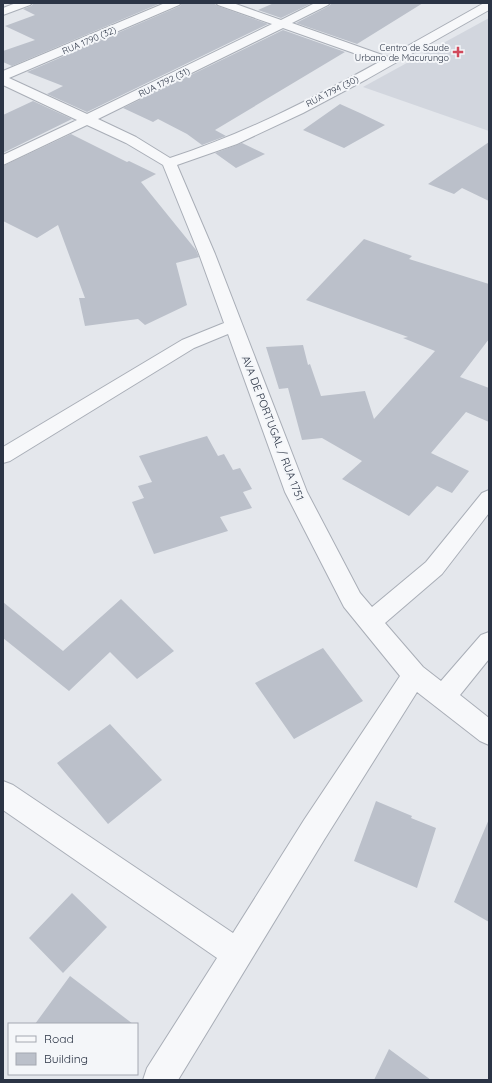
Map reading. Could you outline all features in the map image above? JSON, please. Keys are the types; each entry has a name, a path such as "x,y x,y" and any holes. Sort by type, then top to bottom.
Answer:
{"street":[{"path":"3,12 26,3"},
{"name":"RUA 1790 (32)","path":"3,76 175,3"},
{"path":"222,3 389,62"},
{"name":"RUA 1792 (31)","path":"3,161 324,3"},
{"name":"RUA 1794 (30)","path":"169,163 231,141 276,120 389,62 489,5"},
{"path":"3,80 89,119 131,140 169,163"},
{"name":"AVA DE PORTUGAL / RUA 1751","path":"169,163 207,254 296,492 352,600 414,675 489,733"},
{"path":"3,456 188,344 234,325"},
{"path":"370,622 434,568 489,498"},
{"path":"443,697 489,642"},
{"path":"159,1080 414,675"},
{"path":"3,794 237,954"}],"shaded area":[{"name":"Centro de Saude Urbano de Macurungo","path":"489,18 489,131 363,87"}],"building":[{"path":"34,3 161,3 12,66 3,62 3,51 35,40 5,26 35,15 23,9"},
{"path":"182,3 213,3 268,24 87,112 47,94 63,86 27,72 180,6"},
{"path":"274,3 312,3 281,18 258,10"},
{"path":"332,3 423,3 357,44 296,23"},
{"path":"283,30 345,52 215,130 226,136 202,145 187,134 158,119 153,122 123,108"},
{"path":"33,101 72,119 3,153 3,115"},
{"path":"340,104 385,125 344,148 303,130"},
{"path":"71,134 127,162 129,161 156,174 141,182 196,250 199,257 176,263 187,305 145,325 138,319 85,326 79,298 85,298 58,225 37,238 3,221 3,166"},
{"path":"489,142 489,201 462,188 454,194 428,184"},
{"path":"242,143 265,154 236,168 215,153"},
{"path":"364,239 412,256 409,259 489,284 489,339 460,377 489,388 489,422 466,412 431,453 469,471 452,493 437,486 409,516 342,479 362,461 322,438 302,440 288,388 279,389 266,347 303,345 308,365 310,364 321,396 365,391 374,419 435,351 403,338 408,337 306,300"},
{"path":"207,436 218,456 224,454 233,470 240,468 252,489 243,492 252,508 220,517 228,531 154,554 132,502 144,498 138,486 152,482 139,456"},
{"path":"121,599 174,651 137,679 110,652 69,691 3,638 3,602 63,651"},
{"path":"323,648 363,701 294,739 255,683"},
{"path":"110,724 162,780 108,824 57,763"},
{"path":"376,801 436,828 417,888 354,861"},
{"path":"489,819 489,922 454,902"},
{"path":"72,893 107,927 63,973 29,938"},
{"path":"70,976 132,1023 36,1023"},
{"path":"389,1049 431,1080 374,1080"}],"place":[{"name":"Centro de Saude Urbano de Macurungo","path":"458,52"}]}
